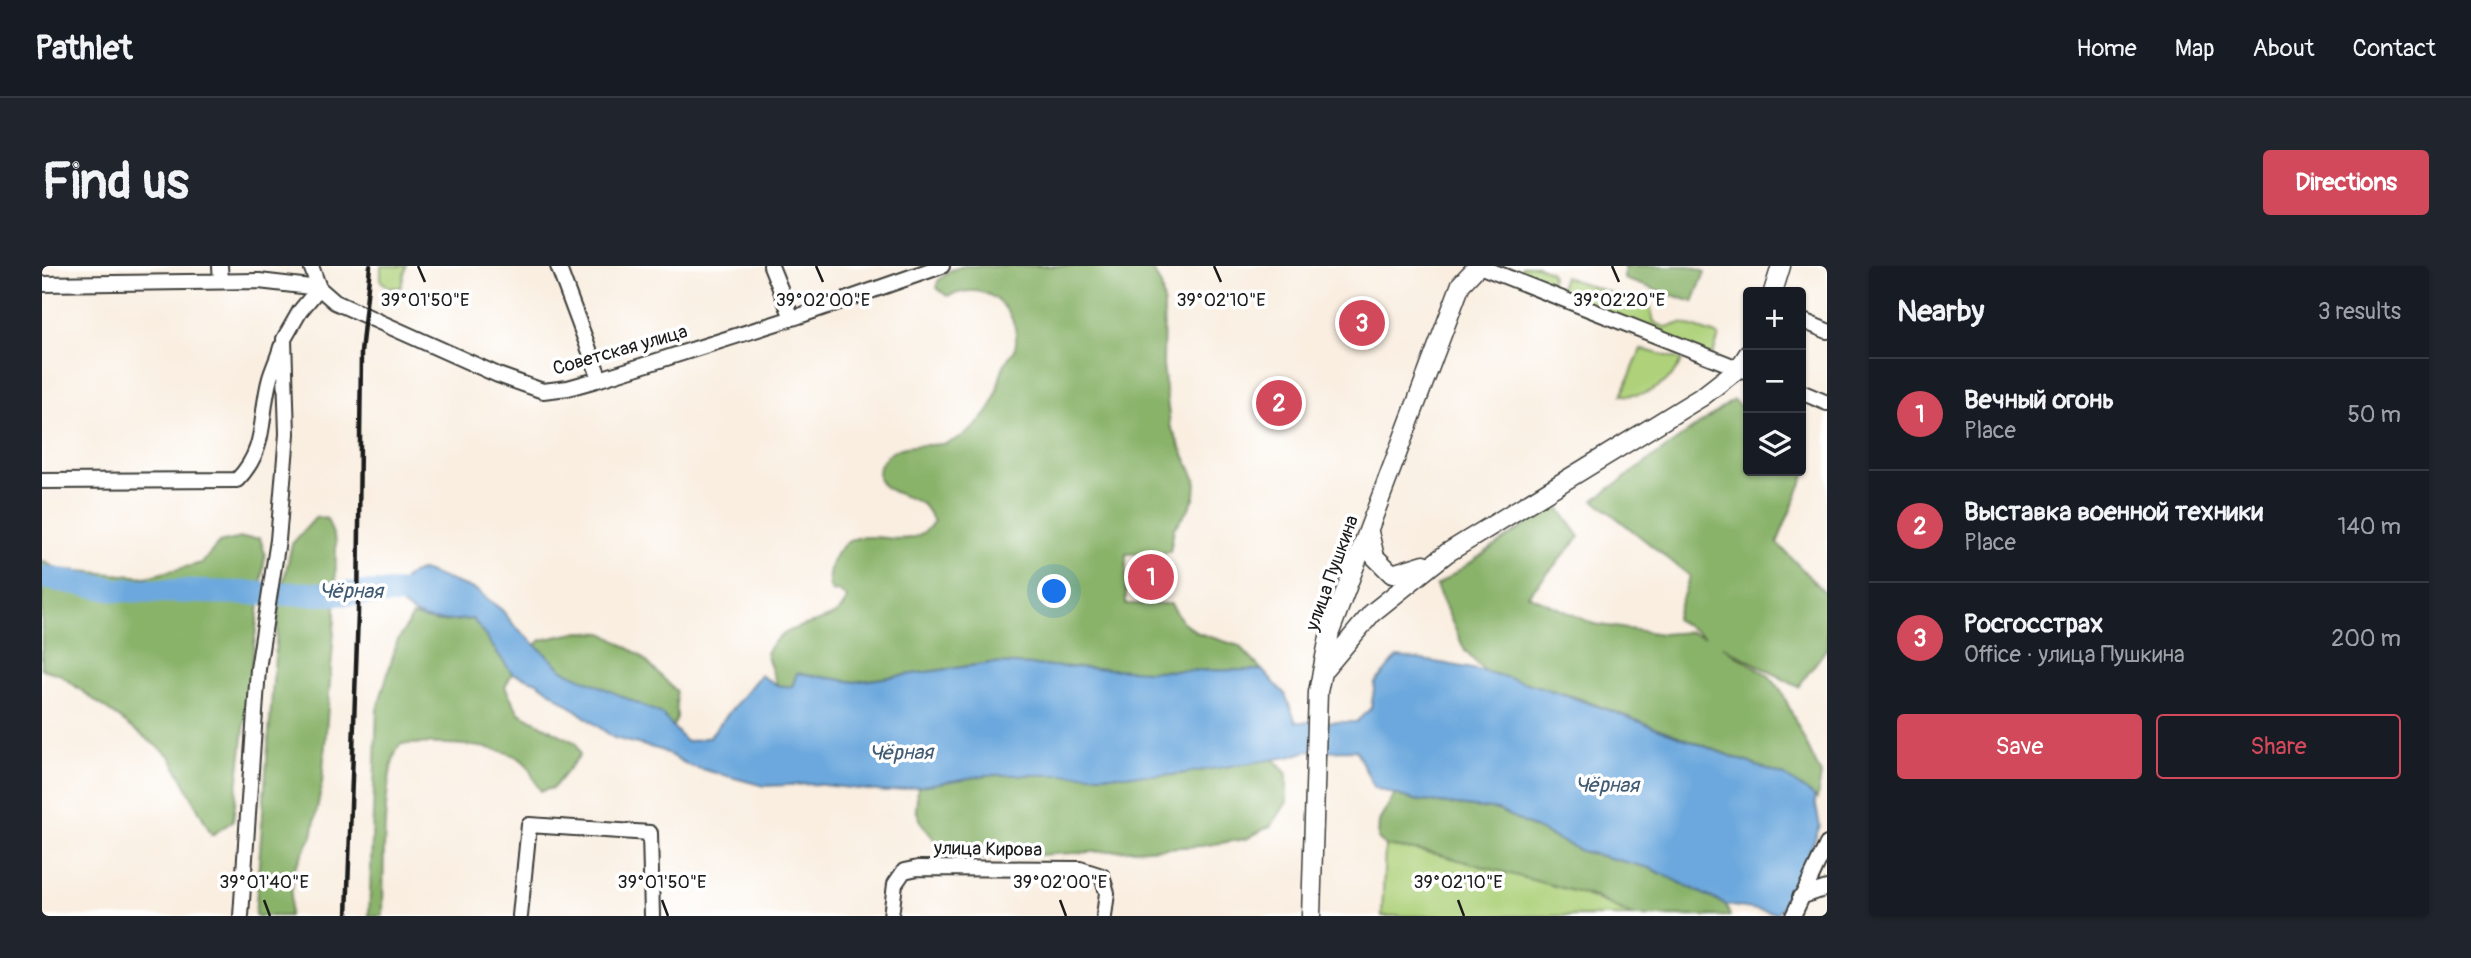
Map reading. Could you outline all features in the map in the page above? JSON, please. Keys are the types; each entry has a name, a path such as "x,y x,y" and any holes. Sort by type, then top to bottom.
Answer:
{"main road":[{"name":"улица Пушкина","path":"1311,916 1318,692 1330,632 1461,284 1479,266"},
{"path":"1775,287 1781,266"},
{"path":"1323,671 1372,613 1447,553 1703,396 1743,366"},
{"path":"1369,532 1375,557 1392,574 1404,572 1447,553"}],"street":[{"path":"220,266 221,281"},
{"path":"312,266 319,288"},
{"path":"558,266 600,379"},
{"path":"771,266 792,318"},
{"name":"Советская улица","path":"319,288 335,302 526,385 555,391 792,318 942,266"},
{"path":"1479,266 1743,364"},
{"path":"42,284 258,281 319,288"},
{"path":"42,481 237,480 251,466 258,450 270,379 284,339 300,311 319,288"},
{"path":"1806,322 1827,331"},
{"path":"242,916 258,669 272,578 287,434 284,339"},
{"path":"1806,394 1827,403"},
{"path":"520,916 529,825 650,832 652,916"},
{"path":"1793,916 1827,846"},
{"name":"улица Кирова","path":"891,916 895,884 904,871 918,868 1080,869 1102,876 1107,893 1104,916"},
{"path":"1800,897 1827,888"}],"green space":[{"path":"381,266 406,266 401,287 390,288 381,281"},
{"path":"964,266 1151,266 1161,286 1164,302 1163,365 1170,425 1196,480 1195,496 1174,528 1170,552 1126,554 1126,604 1171,604 1182,621 1198,633 1239,646 1262,670 1147,671 991,663 855,682 797,673 792,687 777,685 766,653 775,641 798,627 834,615 842,608 847,598 839,591 832,592 829,585 830,568 843,546 857,538 898,539 917,536 934,521 922,504 892,491 880,482 878,475 885,457 901,448 947,443 957,439 975,426 991,407 1005,363 1015,348 1015,328 1006,310 992,296 970,291 947,296 937,288 938,281 951,270"},
{"path":"1522,266 1537,266 1550,271 1552,277 1548,289 1519,278"},
{"path":"1624,266 1690,266 1705,272 1693,302 1624,279"},
{"path":"1564,277 1650,306 1654,322 1666,328 1681,323 1719,336 1712,357 1558,293"},
{"path":"1641,349 1682,360 1672,376 1658,387 1641,394 1622,395"},
{"path":"1733,400 1743,409 1743,476 1805,476 1777,543 1827,595 1827,648 1798,687 1722,646 1769,676 1781,690 1821,775 1817,799 1784,776 1575,697 1484,671 1465,651 1436,586 1556,504 1580,537 1528,595 1594,624 1662,634 1689,632 1706,637 1675,619 1690,576 1594,500"},
{"path":"316,517 327,519 336,542 335,618 322,783 312,836 294,869 289,916 255,916 279,603 292,544"},
{"path":"241,538 260,538 265,554 233,821 212,835 170,756 59,674 42,669 42,561 58,569 146,577 202,563 219,543"},
{"path":"413,616 439,622 473,619 512,673 505,687 519,713 576,743 580,755 553,788 541,791 525,763 501,751 466,745 401,744 390,775 387,799 383,916 369,916 377,710 397,642"},
{"path":"580,632 603,633 640,655 676,691 677,718 672,729 563,670 536,645 541,640"},
{"path":"1273,758 1287,774 1287,802 1272,825 1246,839 1201,846 982,858 937,843 922,824 916,809 918,786 987,775 1172,775"},
{"path":"1395,794 1414,800 1498,810 1581,851 1650,868 1726,905 1730,916 1632,916 1595,897 1429,852 1385,846 1378,839 1379,821"},
{"path":"1385,846 1478,863 1544,881 1632,916 1382,916"}],"water":[{"name":"Чёрная","path":"422,570 476,590 502,610 514,625 563,670 662,714 686,742 709,737 760,675 777,685 792,687 797,673 855,682 991,663 1147,671 1262,670 1285,694 1296,722 1356,722 1371,708 1375,683 1397,657 1447,664 1546,689 1785,776 1814,796 1820,826 1792,896 1777,913 1726,905 1650,868 1581,851 1498,810 1414,800 1374,788 1356,750 1307,751 1289,757 1172,775 987,775 886,792 814,784 764,786 690,766 661,750 614,738 537,682 512,673 473,619 437,621 419,617 411,612 391,595 407,576"}],"waterway":[{"name":"Чёрная","path":"42,577 117,590 288,594 422,593"}],"railway":[{"path":"347,916 358,613 361,353 370,266"}],"place":[{"name":"Росгосстрах","path":"1362,323"},
{"name":"Выставка военной техники","path":"1279,403"},
{"name":"Вечный огонь","path":"1151,577"}]}
